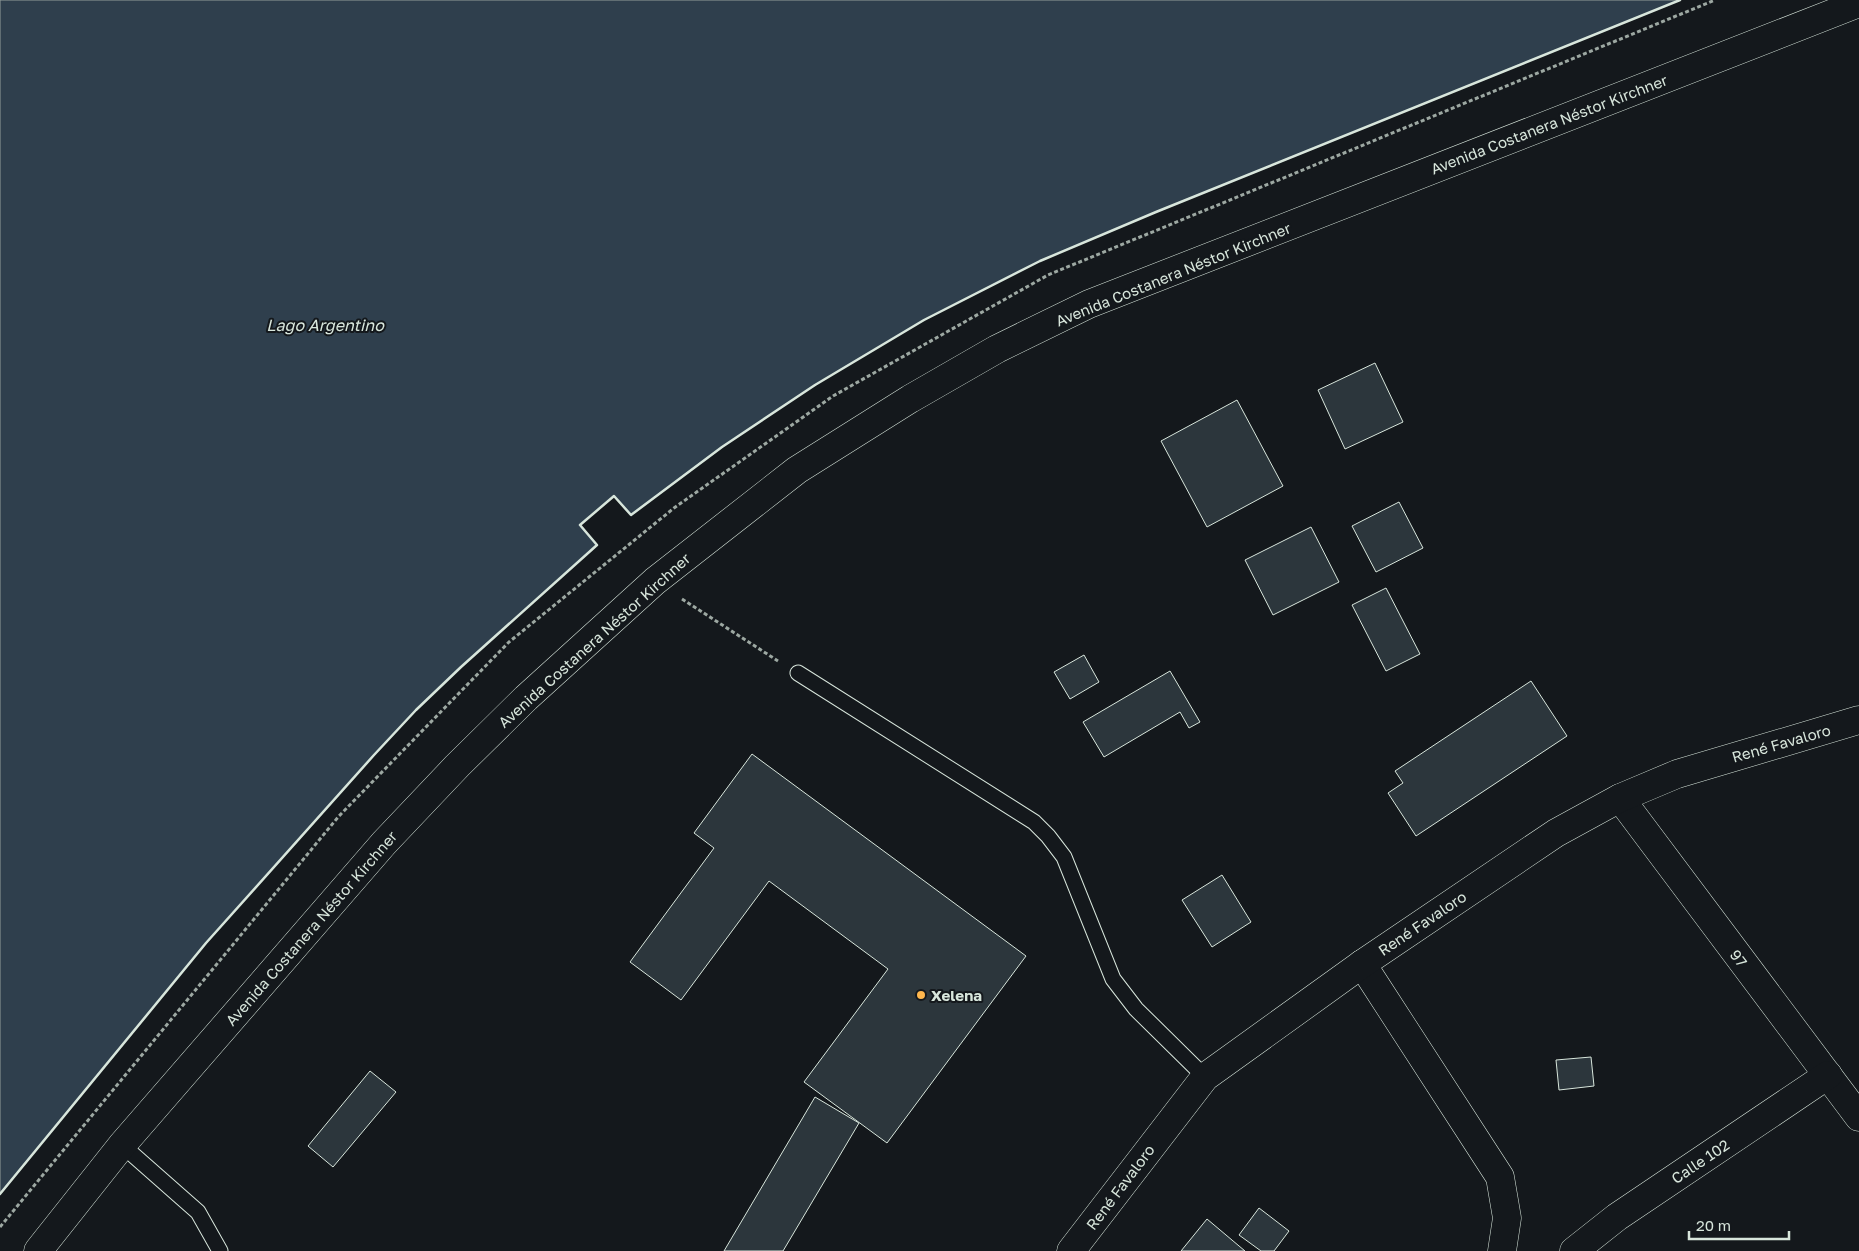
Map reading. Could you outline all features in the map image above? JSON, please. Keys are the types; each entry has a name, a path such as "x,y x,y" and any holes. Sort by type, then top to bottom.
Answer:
{"street":[{"name":"Avenida Costanera Néstor Kirchner","path":"38,1251 122,1145 384,843 457,766 526,698 655,581 797,470 910,399 997,349 1081,308 1859,3"},
{"name":"René Favaloro","path":"1071,1251 1205,1077 1362,964 1556,833 1620,798 1677,774 1859,720"},
{"name":"97","path":"1620,798 1859,1117"},
{"path":"1362,964 1500,1177 1507,1218 1502,1251"},
{"name":"Calle 102","path":"1574,1251 1617,1217 1828,1075"}],"lane":[{"path":"798,673 1034,822 1048,836 1064,857 1113,979 1136,1009 1205,1077"},
{"path":"122,1145 198,1212 220,1251"}],"path":[{"path":"655,581 798,673"}],"water":[{"name":"Lago Argentino","path":"0,0 1680,0 1156,212 1040,261 924,320 815,385 722,447 631,515 614,496 580,525 597,545 461,667 416,710 374,755 206,943 0,1194"}],"building":[{"path":"1375,363 1403,422 1345,449 1318,390"},
{"path":"1237,400 1283,486 1207,527 1161,441"},
{"path":"1399,502 1423,548 1376,572 1352,526"},
{"path":"1311,527 1339,582 1273,615 1245,560"},
{"path":"1386,588 1420,654 1386,671 1352,605"},
{"path":"1084,655 1099,682 1070,699 1054,672"},
{"path":"1170,671 1200,722 1189,728 1180,712 1104,757 1083,722"},
{"path":"1531,681 1567,736 1416,836 1388,793 1403,783 1395,771"},
{"path":"752,754 1026,956 887,1143 804,1082 888,969 769,881 681,1000 630,962 714,848 694,833"},
{"path":"1222,875 1251,922 1212,947 1182,900"},
{"path":"1591,1057 1594,1086 1559,1090 1556,1060"},
{"path":"370,1071 396,1092 333,1167 308,1146"},
{"path":"815,1097 859,1123 783,1251 724,1251"},
{"path":"1259,1208 1289,1231 1274,1251 1261,1251 1239,1235"},
{"path":"1207,1219 1245,1251 1181,1251"}],"wall":[{"path":"0,1194 206,943 374,755 416,710 461,667 597,545 580,525 614,496 631,515 722,447 815,385 924,320 1040,261 1156,212 1680,0"}],"place":[{"name":"Xelena","path":"921,995"}]}
